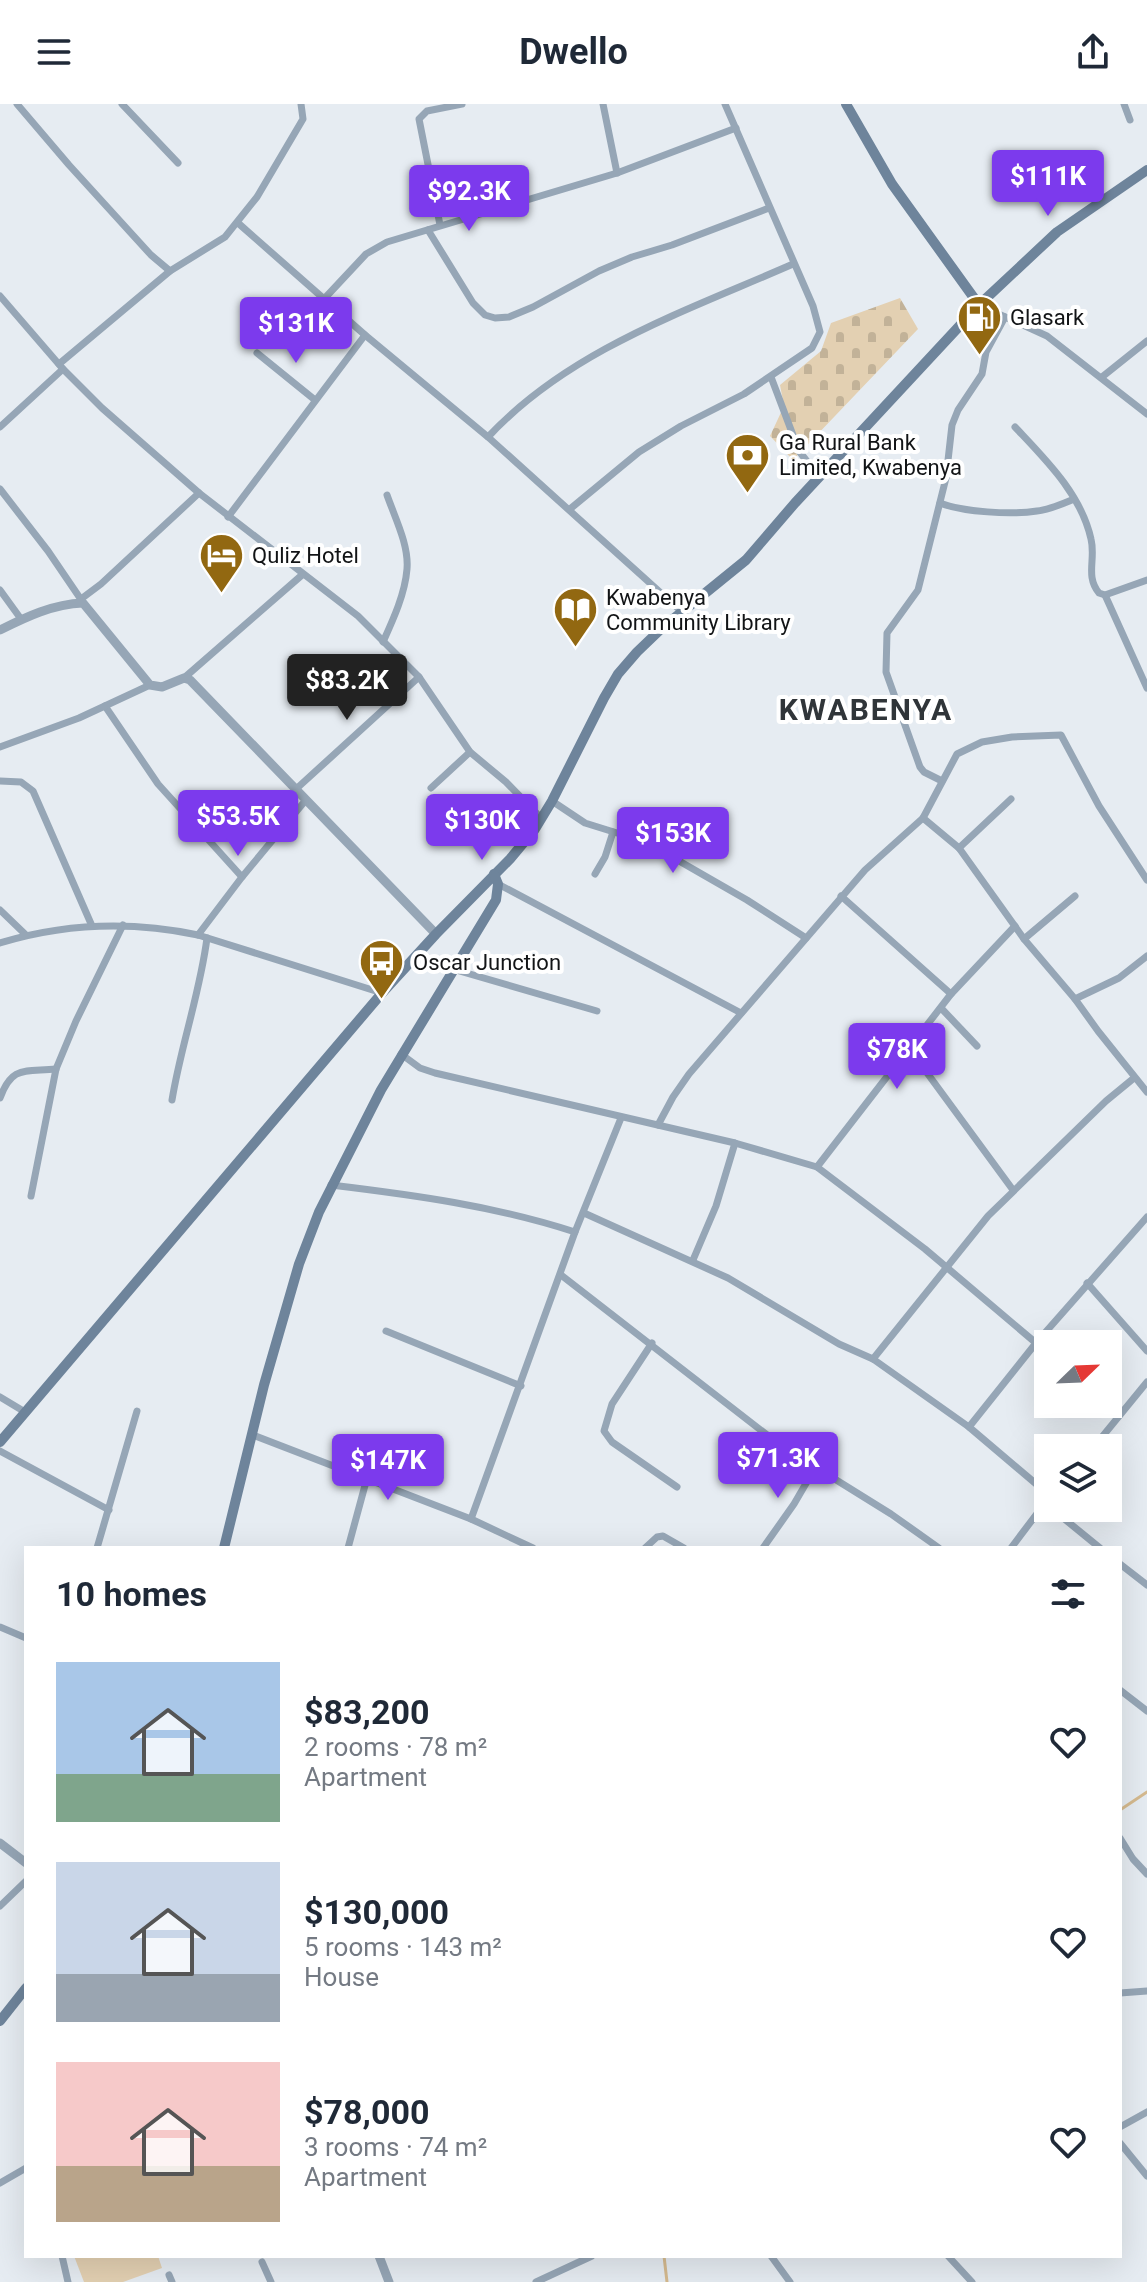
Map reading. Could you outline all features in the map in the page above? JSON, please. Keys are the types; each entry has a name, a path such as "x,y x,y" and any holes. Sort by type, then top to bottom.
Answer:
{"main road":[{"path":"846,104 892,184 979,305"},
{"path":"0,1442 382,993 436,934 496,879 552,801 618,674 647,642 746,560 979,305 1057,232 1147,170"},
{"path":"225,1546 299,1264 331,1185 401,1054 456,970 496,900 496,879"},
{"path":"0,2021 24,1991"}],"street":[{"path":"17,104 151,255 170,271"},
{"path":"122,104 178,163"},
{"path":"0,427 61,367 170,271 225,237 257,197 303,119 301,104"},
{"path":"440,225 419,119 427,111 462,104"},
{"path":"603,104 617,173"},
{"path":"570,509 639,452 771,377 812,348 820,332 813,306 725,104"},
{"path":"1124,104 1130,120"},
{"path":"324,299 376,247 617,173 736,128"},
{"path":"428,230 473,303 485,315 495,318 509,317 533,307 632,257 769,208"},
{"path":"238,223 365,335 488,437 682,612"},
{"path":"488,437 507,417 551,382 623,338 793,264"},
{"path":"0,296 61,367 102,408 228,517 358,616 419,677 470,752 506,782 541,818"},
{"path":"979,305 1047,336 1147,414"},
{"path":"942,781 920,767 886,672 885,648 890,626 918,590 940,503 952,425 958,410 982,374 986,352 1005,317"},
{"path":"228,517 365,335"},
{"path":"1102,377 1147,341"},
{"path":"257,353 315,400"},
{"path":"771,377 799,451 819,477"},
{"path":"1015,427 1058,472 1074,499 1091,536 1092,579 1099,593 1105,595 1147,580"},
{"path":"0,489 82,601 150,685"},
{"path":"0,630 21,619 82,601 199,493"},
{"path":"383,642 395,615 407,570 401,533 387,495"},
{"path":"940,503 956,508 1015,512 1039,511 1074,499"},
{"path":"0,747 150,685 167,686 184,678 302,575"},
{"path":"0,590 21,619"},
{"path":"1105,595 1147,688"},
{"path":"295,790 419,677"},
{"path":"184,678 208,697 436,934"},
{"path":"105,706 158,784 242,877"},
{"path":"658,1125 689,1074 841,896 923,818 957,754 975,744 1012,737 1061,735 1099,806 1147,880"},
{"path":"431,788 470,752"},
{"path":"0,781 21,782 33,791 92,926"},
{"path":"959,848 1011,799"},
{"path":"198,935 305,801"},
{"path":"552,801 577,820 656,847 806,938"},
{"path":"923,818 959,848 1024,939 1147,1092"},
{"path":"595,874 605,857 613,832"},
{"path":"496,879 741,1013"},
{"path":"841,896 951,994"},
{"path":"1024,939 1075,896"},
{"path":"0,910 26,935"},
{"path":"31,1196 56,1069 123,925"},
{"path":"0,943 56,928 123,925 172,930 198,935 382,993"},
{"path":"817,1167 951,994 1015,926"},
{"path":"172,1100 180,1055 200,982 207,938"},
{"path":"1075,999 1119,978 1147,956"},
{"path":"456,970 597,1011"},
{"path":"941,1008 977,1046"},
{"path":"916,1041 922,1066 1013,1190"},
{"path":"401,1054 420,1068 435,1073 735,1143 817,1167 885,1217 1034,1341"},
{"path":"899,1063 922,1066"},
{"path":"0,1098 7,1080 14,1075 56,1069"},
{"path":"873,1359 945,1266 1013,1190 1134,1078"},
{"path":"471,1519 575,1232 621,1118"},
{"path":"693,1260 716,1206 735,1143"},
{"path":"331,1185 452,1201 506,1212 575,1232"},
{"path":"584,1213 693,1260 760,1295 839,1344 873,1359 969,1427 1034,1489"},
{"path":"1047,1330 1147,1217"},
{"path":"561,1275 780,1445 936,1546"},
{"path":"1087,1283 1147,1351"},
{"path":"386,1331 521,1386"},
{"path":"652,1343 612,1404 604,1431 612,1442 677,1487"},
{"path":"969,1427 1034,1346"},
{"path":"1104,1434 1147,1382"},
{"path":"0,1397 25,1412"},
{"path":"98,1546 137,1411"},
{"path":"253,1435 471,1519 529,1546"},
{"path":"0,1451 109,1510"},
{"path":"764,1546 815,1468"},
{"path":"349,1546 367,1478"},
{"path":"1013,1546 1034,1519"},
{"path":"1071,1522 1098,1546"},
{"path":"647,1546 663,1536 680,1546"},
{"path":"1122,1566 1147,1585"},
{"path":"0,1627 24,1637"},
{"path":"1122,1692 1147,1711"},
{"path":"1122,1841 1147,1874"},
{"path":"0,1843 24,1861"},
{"path":"0,1906 24,1883"},
{"path":"1122,1993 1147,1991"},
{"path":"1122,2126 1147,2112"},
{"path":"1122,2145 1147,2176"},
{"path":"0,2183 24,2169"},
{"path":"62,2258 68,2282"},
{"path":"380,2258 389,2282"},
{"path":"536,2282 588,2258"},
{"path":"772,2258 790,2282"},
{"path":"950,2258 972,2282"},
{"path":"262,2262 271,2282"}],"green space":[{"path":"900,298 918,329 793,460 770,436 784,406 780,385 821,351 831,323"},
{"path":"75,2258 159,2258 162,2268 123,2282 84,2282"}],"waterway":[{"path":"1122,1809 1147,1792"},
{"path":"664,2258 667,2282"}],"place":[{"name":"Glasark","path":"979,356"},
{"name":"Ga Rural Bank Limited, Kwabenya","path":"748,494"},
{"name":"Quliz Hotel","path":"221,594"},
{"name":"Kwabenya Community Library","path":"575,649"},
{"name":"Oscar Junction","path":"382,1001"}],"district":[{"name":"KWABENYA","path":"866,710"}]}
